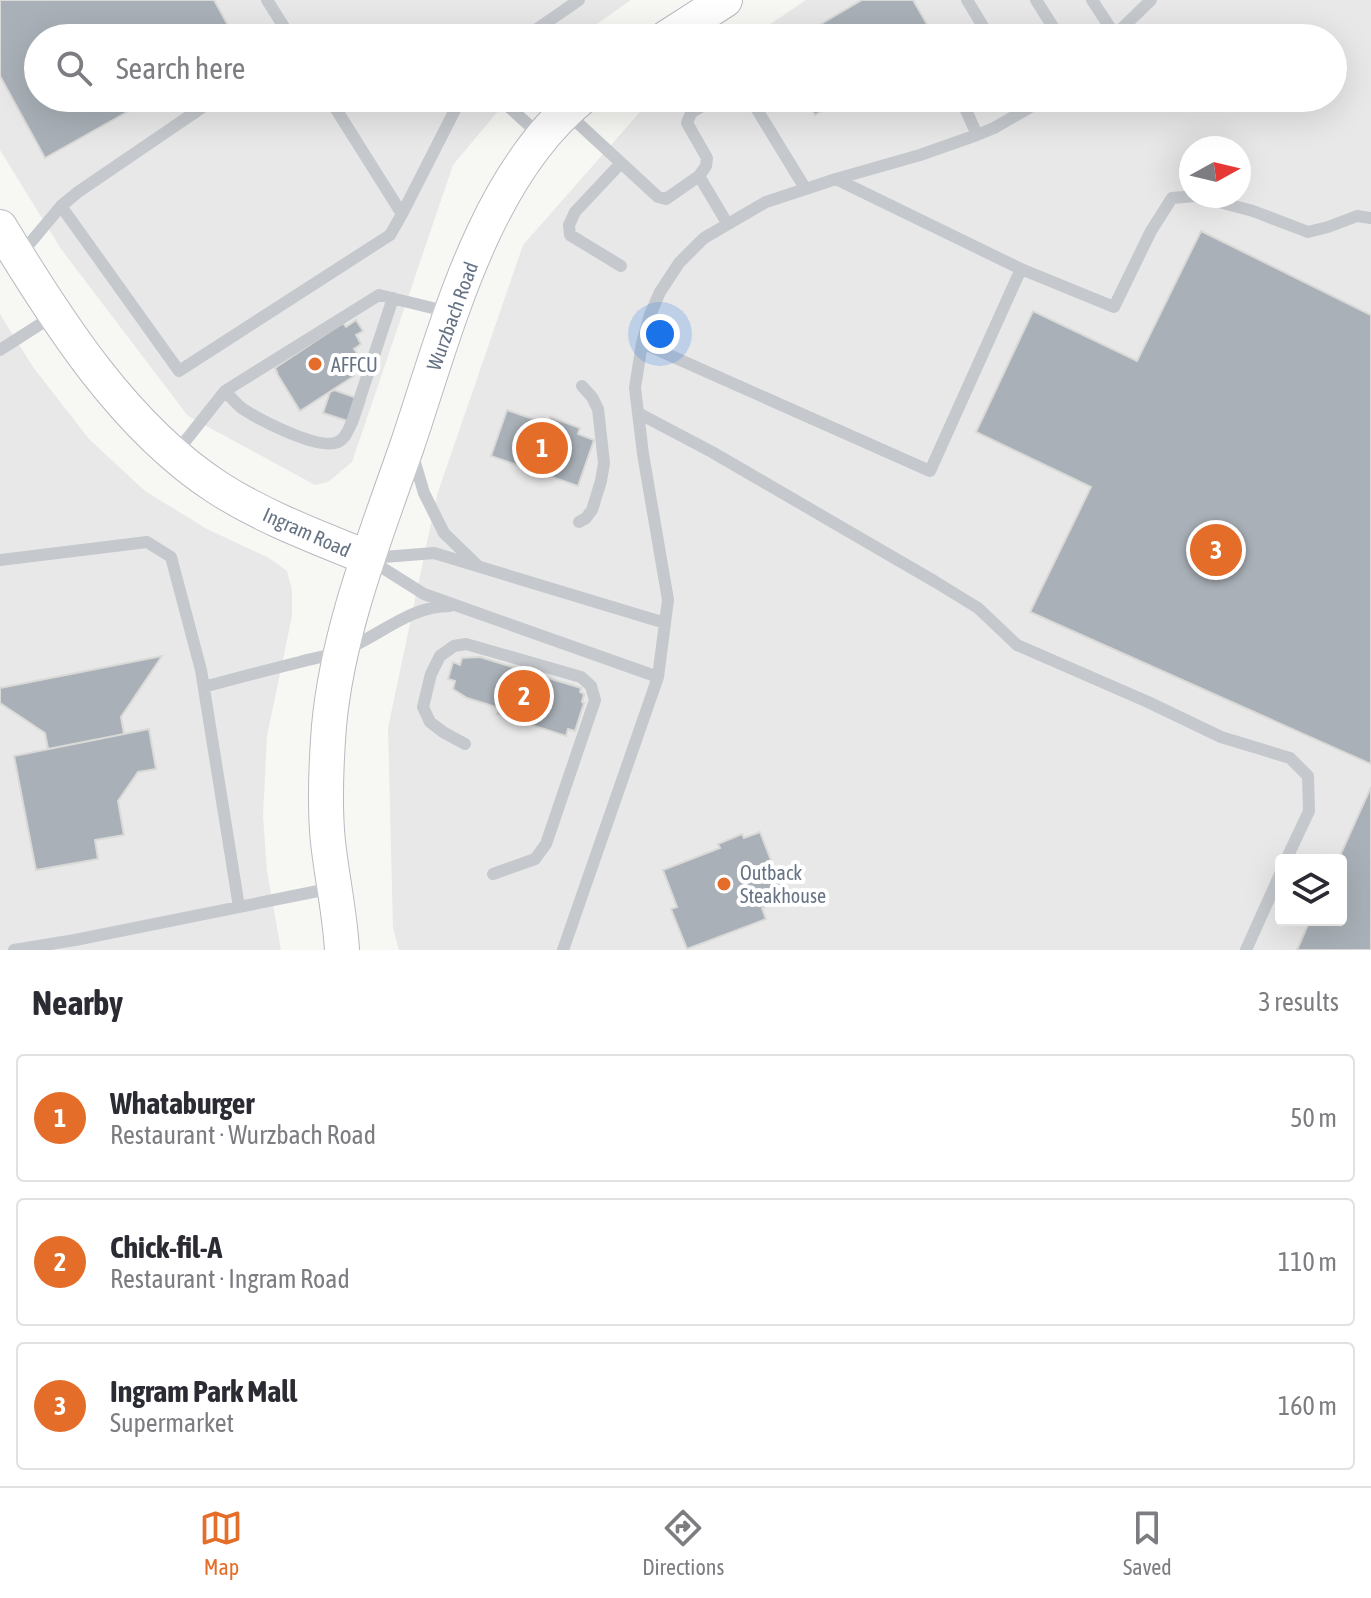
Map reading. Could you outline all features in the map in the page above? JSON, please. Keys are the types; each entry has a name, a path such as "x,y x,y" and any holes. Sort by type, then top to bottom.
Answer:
{"main road":[{"path":"688,24 725,0"},
{"name":"Wurzbach Road","path":"368,558 483,234 528,155 567,112"},
{"name":"Ingram Road","path":"0,227 56,314 122,402 175,455 215,486 248,506 368,558 349,619 336,677 326,776 328,840 344,943"}],"lane":[{"path":"267,0 282,24"},
{"path":"544,24 579,0"},
{"path":"967,0 982,24"},
{"path":"1036,0 1051,24"},
{"path":"1092,0 1106,24"},
{"path":"1126,24 1151,0"},
{"path":"18,257 61,206 78,192 195,112"},
{"path":"338,112 402,214"},
{"path":"61,206 179,371 390,235 454,112"},
{"path":"514,112 543,138"},
{"path":"579,112 621,163 658,197 666,199 699,176 706,166 707,158 687,123 693,112"},
{"path":"759,112 805,188"},
{"path":"967,112 977,135"},
{"path":"563,950 658,677 668,600 635,388 642,343 660,292 679,263 704,238 766,202 977,135 1022,112"},
{"path":"621,163 575,212 569,225 570,235 621,266"},
{"path":"699,176 727,223"},
{"path":"836,179 1021,269 1114,307 1151,231 1172,198 1196,196 1253,211 1308,232 1357,216 1371,218"},
{"path":"642,343 930,471 1021,269"},
{"path":"175,455 225,391 379,295 453,313"},
{"path":"225,391 242,408 294,436 330,445 340,442 352,422 393,298"},
{"path":"0,350 56,314"},
{"path":"579,522 592,510 604,463 598,409 582,386"},
{"path":"638,413 712,452 934,581 978,608 1017,645 1221,737 1290,758 1308,776 1309,811 1289,854"},
{"path":"409,440 424,493 444,533 479,568"},
{"path":"0,560 147,542 171,557 201,670 239,907"},
{"path":"368,558 434,553 665,623"},
{"path":"368,558 424,594 658,677"},
{"path":"204,687 342,651 422,609 458,606"},
{"path":"465,744 430,722 423,707 431,674 440,656 454,646 466,644 581,677 591,686 595,700 546,844 535,859 493,874"},
{"path":"1246,950 1275,885"},
{"path":"14,950 335,888"}],"shaded area":[{"path":"0,0 631,0 597,24 24,24 24,112 497,112 453,165 352,462 328,482 315,485 188,416 61,249 0,150"},
{"path":"806,0 1371,0 1371,950 399,950 393,928 388,728 437,495 523,245 640,112 1347,112 1347,24 771,24"},
{"path":"0,314 33,367 89,439 145,491 207,529 269,558 287,571 292,590 292,616 267,736 263,816 267,871 281,950 0,950"}],"building":[{"path":"0,0 214,0 227,24 24,24 24,112 127,112 45,158 0,76"},
{"path":"862,0 913,0 927,24 821,24"},
{"path":"1201,231 1371,315 1371,764 1030,612 1091,487 976,432 1033,311 1137,361"},
{"name":"AFFCU","path":"356,320 363,331 356,335 361,344 354,349 357,353 347,360 354,369 351,372 354,376 300,411 275,368 343,323 346,327"},
{"path":"334,390 365,401 357,424 323,413 330,392"},
{"path":"507,410 548,424 550,417 580,428 578,434 594,440 578,486 491,456"},
{"path":"162,656 121,717 124,734 48,749 45,733 0,703 0,688"},
{"path":"480,657 581,688 584,703 575,731 568,729 566,736 497,714 500,708 467,698 453,689 455,681 448,679 453,662 460,665 462,658"},
{"path":"149,729 156,769 138,772 118,801 124,835 95,840 98,859 36,870 14,756"},
{"path":"1371,787 1371,950 1297,950 1307,926 1347,926 1347,854 1341,854"},
{"name":"Outback Steakhouse","path":"760,832 786,899 762,908 766,919 687,949 671,909 677,907 663,870 720,848 718,844 742,834 744,838"}],"place":[{"name":"AFFCU","path":"315,364"},
{"name":"Whataburger","path":"542,448"},
{"name":"Ingram Park Mall","path":"1216,550"},
{"name":"Chick-fil-A","path":"524,696"},
{"name":"Outback Steakhouse","path":"724,884"}]}
